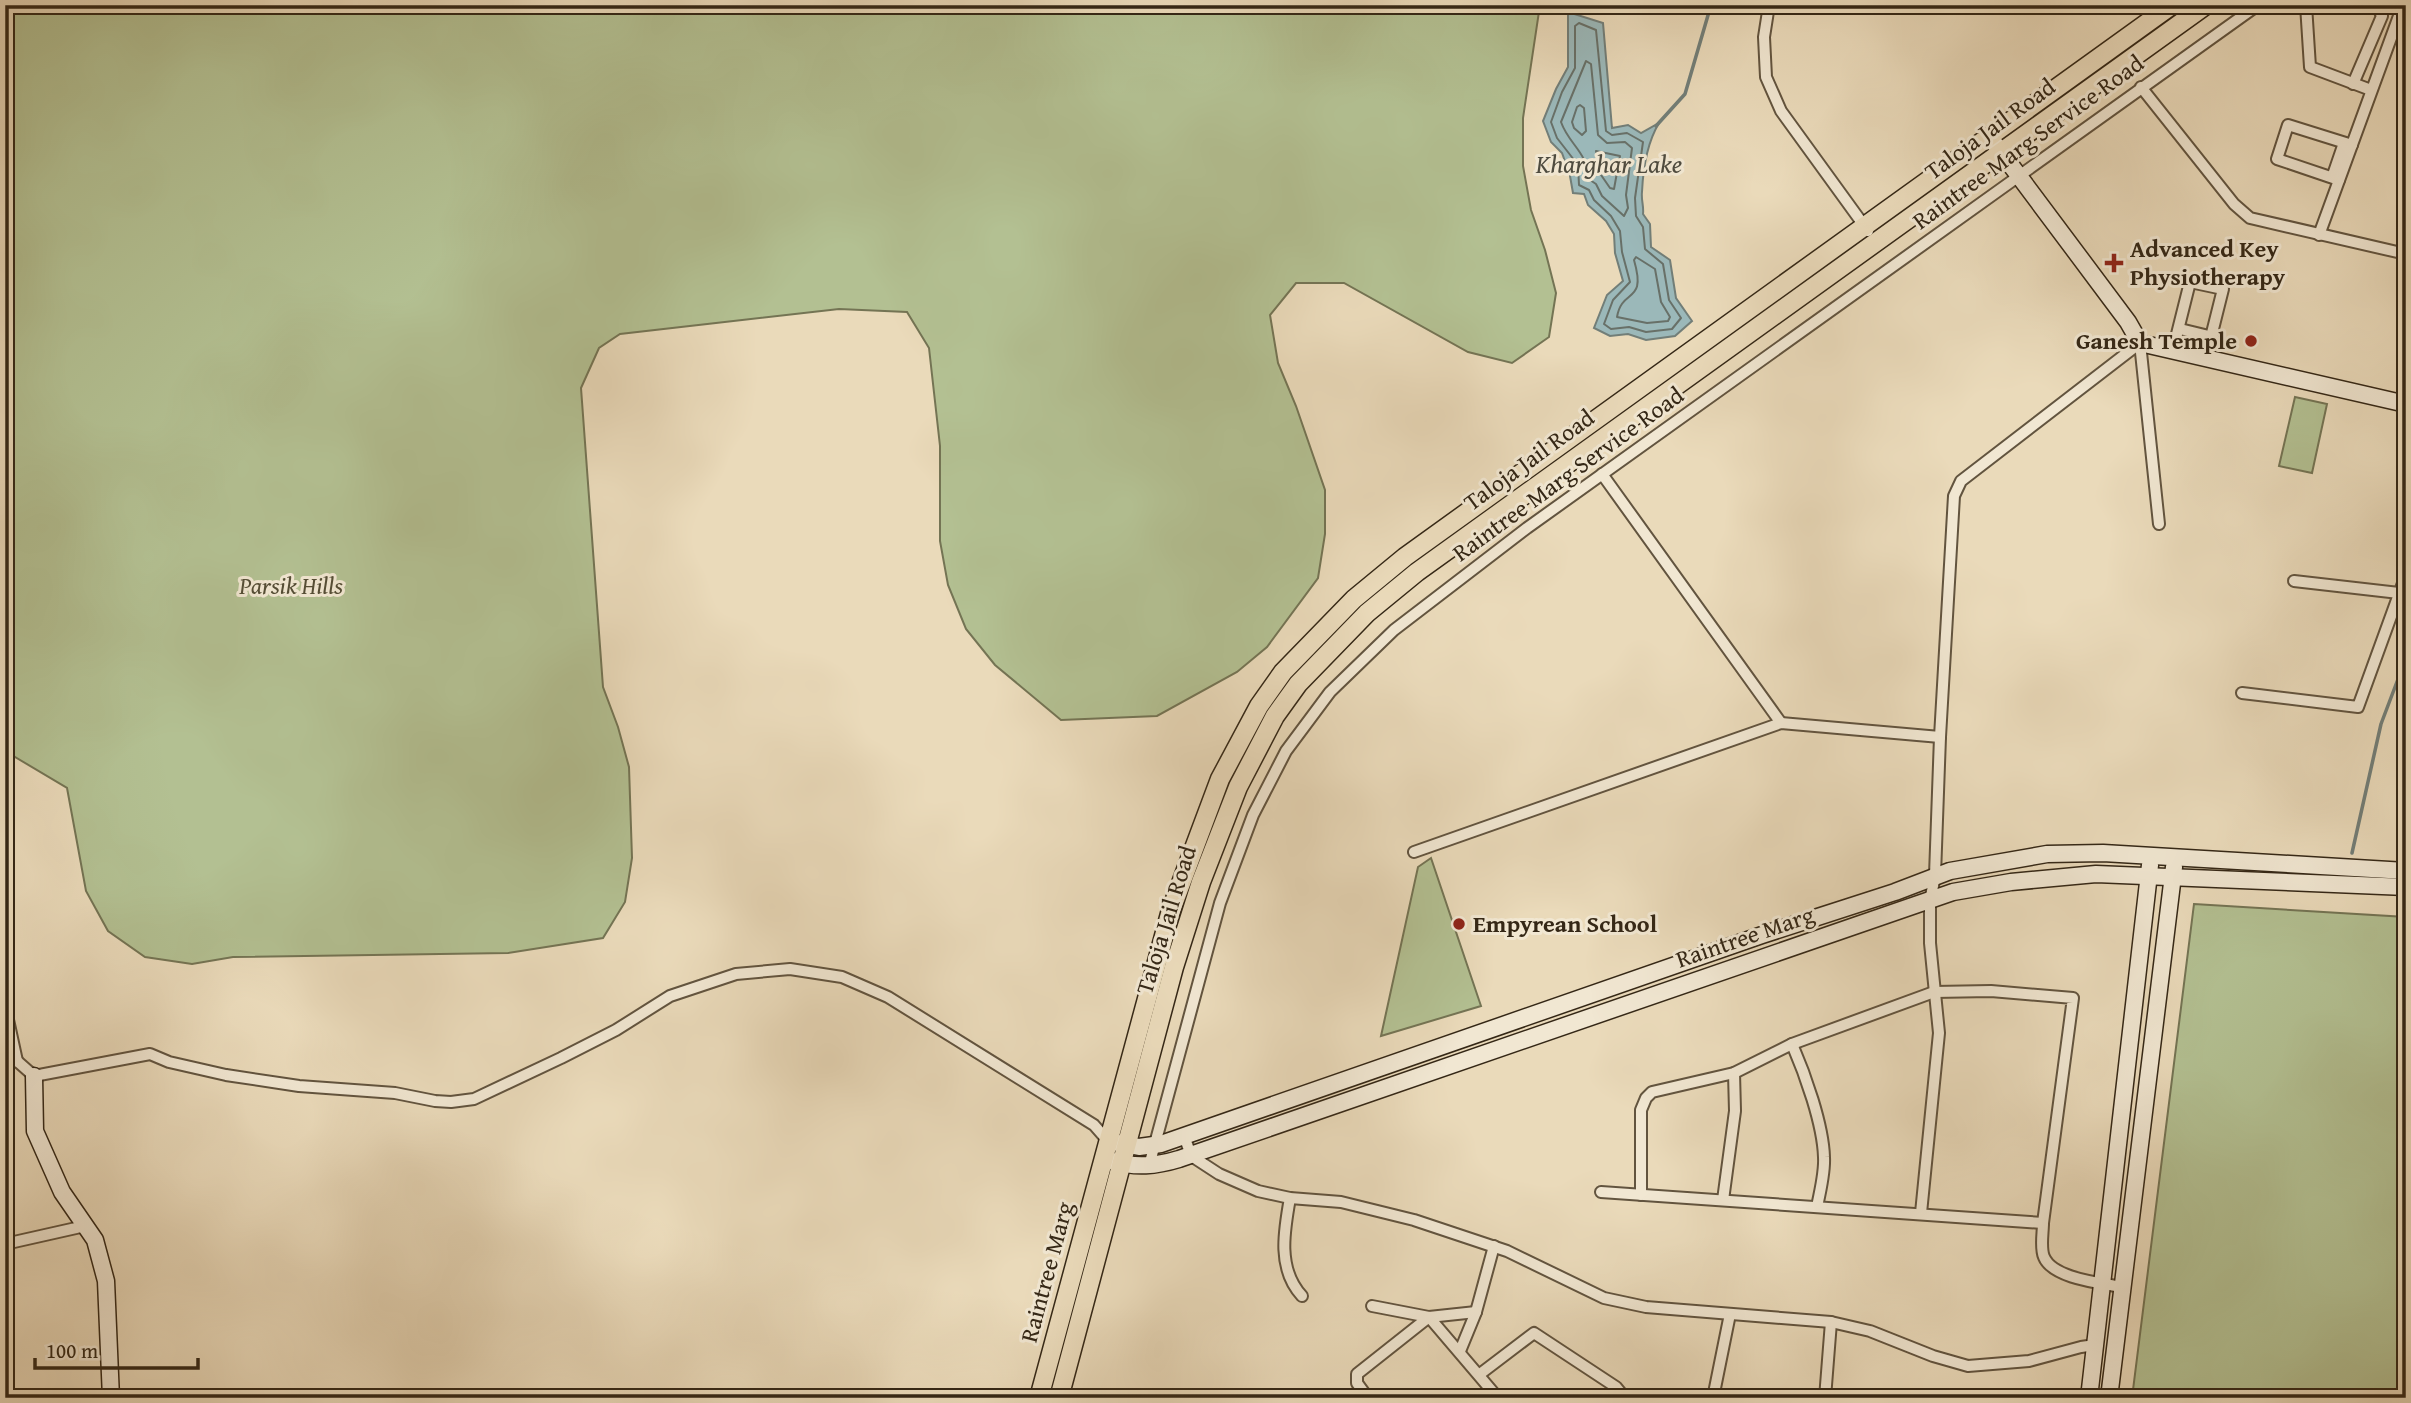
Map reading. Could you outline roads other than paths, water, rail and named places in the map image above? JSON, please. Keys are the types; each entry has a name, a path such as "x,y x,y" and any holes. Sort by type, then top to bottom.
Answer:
{"main road":[{"name":"Taloja Jail Road","path":"1108,1141 1182,876 1229,760 1259,706 1283,672 1345,607 1405,557 2172,5"},
{"name":"Taloja Jail Road","path":"1127,1145 1178,954 1206,869 1238,787 1275,716 1298,684 1367,613 1417,572 2206,5"},
{"path":"1989,136 2140,343 2406,404"},
{"name":"Raintree Marg","path":"1039,1398 1108,1141 1127,1145 1154,1145 1184,1136 1762,935 1895,892 1935,875 2048,854 2152,855 2341,876"},
{"path":"2089,1398 2152,855"},
{"path":"2091,1376 2110,1389 2174,877 2174,858"},
{"name":"Raintree Marg","path":"1103,1159 1149,1166 1191,1155 1953,892 2011,882 2096,874 2387,878 2406,871"},
{"name":"Raintree Marg","path":"2387,878 2406,887"},
{"path":"34,1076 35,1130 62,1192 95,1240 106,1281 111,1398"},
{"name":"Raintree Marg","path":"1059,1398 1127,1145"}],"street":[{"path":"1769,5 1764,37 1766,77 1774,97 1781,111 1875,242"},
{"name":"Raintree Marg Service Road","path":"1149,1166 1220,903 1253,815 1286,751 1330,692 1394,629 1602,474 2258,5"},
{"path":"2313,5 2306,6 2310,66 2371,90"},
{"path":"2353,84 2382,16 2377,5"},
{"path":"2319,235 2348,144 2403,5"},
{"path":"2141,87 2243,213 2257,221 2406,254"},
{"path":"2336,179 2277,159 2288,125 2348,144"},
{"path":"2173,350 2190,282 2223,289 2206,358"},
{"path":"2179,329 2213,337"},
{"path":"2140,343 2159,524"},
{"path":"1921,1213 1939,1033 1930,943 1930,902 1935,875 1954,496 1961,481 2140,343"},
{"path":"1602,474 1781,723"},
{"path":"2242,693 2358,707 2406,575"},
{"path":"2294,581 2399,593"},
{"path":"1413,852 1781,723 1940,737"},
{"path":"5,1006 17,1061 34,1076 150,1054 169,1062 226,1075 299,1086 395,1093 435,1101 474,1099 617,1030 670,996 736,974 790,969 842,977 888,997 1094,1125 1108,1141"},
{"path":"1642,1195 1641,1117 1646,1098 1652,1092 1734,1073 1792,1044 1934,992 1991,990 2073,998 2043,1223 2044,1258 2052,1268 2068,1276 2122,1287"},
{"path":"1792,1044 1803,1069 1823,1144 1825,1160 1817,1207"},
{"path":"5,1063 17,1061"},
{"path":"1723,1200 1735,1111 1734,1073"},
{"path":"1184,1136 1191,1155 1219,1174 1258,1191 1290,1198 1341,1202 1372,1208 1494,1246 1617,1302 1831,1322 1870,1331 1933,1356 1968,1366 2029,1361 2095,1345"},
{"path":"1601,1192 2043,1223"},
{"path":"1290,1198 1283,1235 1285,1262 1294,1287 1302,1296"},
{"path":"5,1244 85,1226"},
{"path":"1460,1351 1476,1312 1494,1246"},
{"path":"1372,1306 1429,1317 1476,1312"},
{"path":"1713,1398 1730,1314"},
{"path":"1429,1317 1498,1398"},
{"path":"1368,1398 1357,1383 1357,1374 1429,1317"},
{"path":"1825,1398 1831,1322"},
{"path":"1480,1374 1534,1333 1618,1396"}],"water":[{"name":"Kharghar Lake","path":"1568,12 1603,23 1612,128 1628,125 1641,133 1659,123 1651,139 1645,165 1643,214 1650,224 1651,247 1670,260 1676,298 1692,321 1675,336 1646,340 1628,334 1610,336 1594,328 1607,295 1623,281 1615,253 1614,234 1606,221 1588,205 1584,194 1573,193 1570,176 1572,168 1566,164 1562,153 1551,142 1543,121 1568,67"}],"waterway":[{"path":"1656,126 1685,94 1711,5"},
{"path":"2352,853 2381,724 2406,658"}],"place":[{"name":"Advanced Key Physiotherapy","path":"2114,263"},
{"name":"Ganesh Temple","path":"2251,341"},
{"name":"Empyrean School","path":"1459,924"}],"park label":[{"name":"Parsik Hills","path":"291,586"}]}
